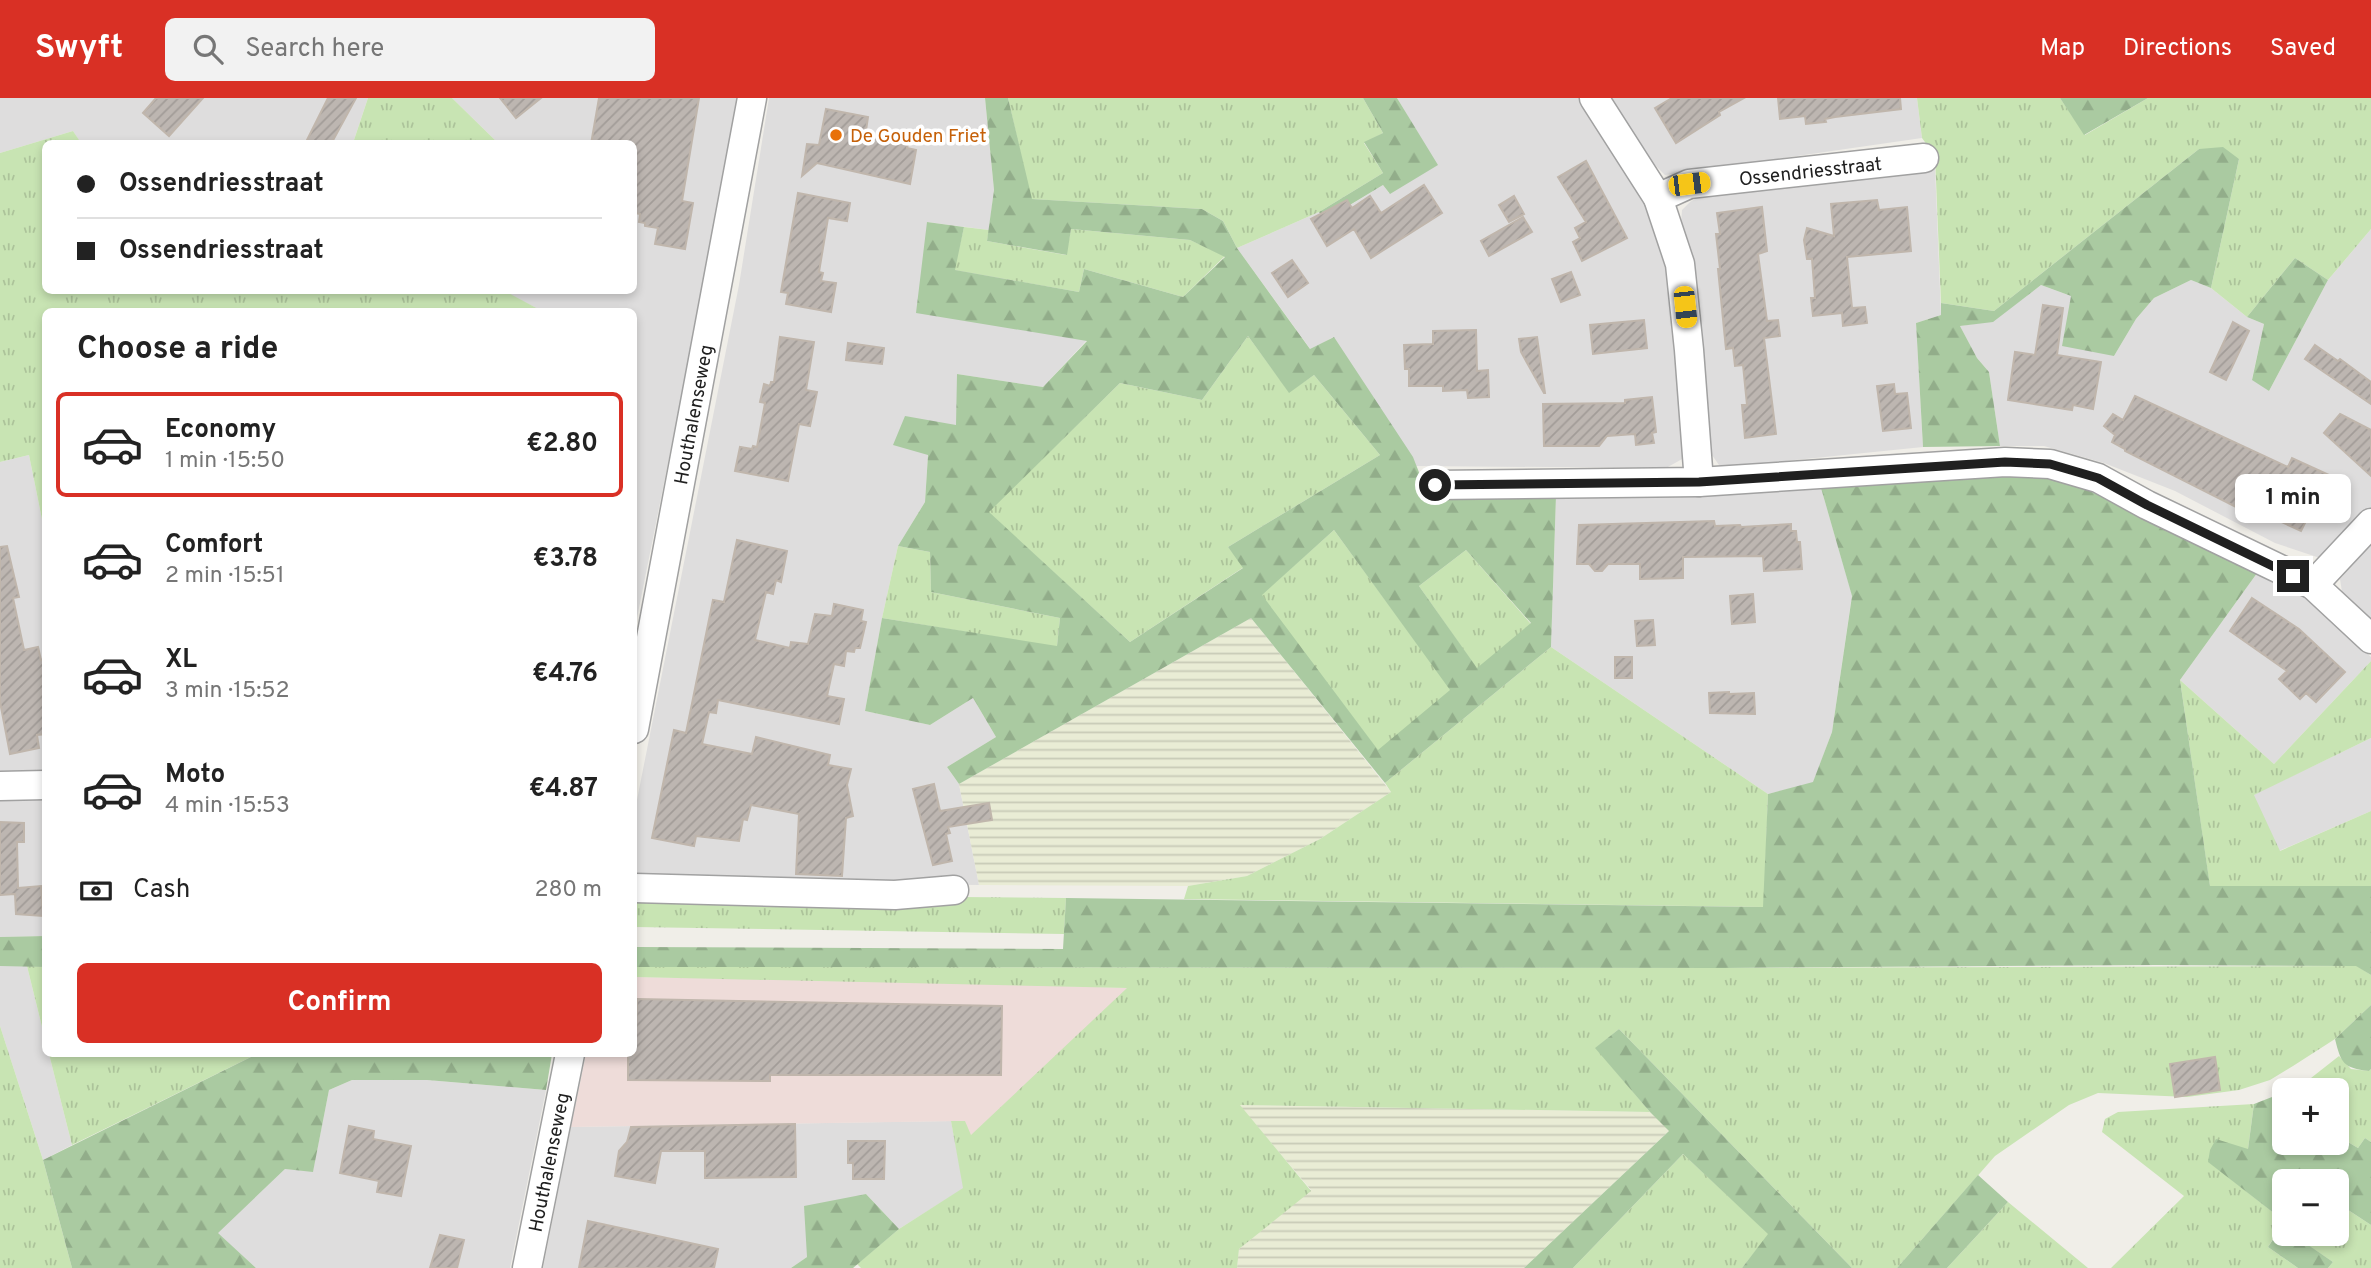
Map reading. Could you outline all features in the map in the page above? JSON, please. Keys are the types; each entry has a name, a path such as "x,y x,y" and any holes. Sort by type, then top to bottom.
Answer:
{"street":[{"name":"Houthalenseweg","path":"637,713 752,98"},
{"path":"1594,98 1658,198 1680,264 1699,482"},
{"name":"Ossendriesstraat","path":"1658,198 1689,184 1924,158"},
{"path":"1435,485 1699,482 2005,462 2050,464 2098,478 2147,505 2313,586 2371,639"},
{"path":"2313,586 2371,523"},
{"path":"0,786 42,785"},
{"path":"637,888 895,895 954,890"},
{"name":"Houthalenseweg","path":"527,1268 569,1057"}],"shaded area":[{"path":"0,98 368,98 354,140 79,140 73,131 0,153"},
{"path":"452,98 741,98 637,618 637,308 536,308 509,294 637,294 637,140 495,140"},
{"path":"769,98 985,98 994,190 989,230 927,222 1087,340 1043,387 957,374 957,425 928,454 925,502 898,546 865,711 930,725 973,698 996,737 947,767 959,784 979,885 637,881 637,800 739,285"},
{"path":"1397,98 1580,98 1650,203 1673,280 1684,458 1666,468 1416,466 1333,337 1311,350 1237,248 1319,212 1326,220 1383,185 1389,193 1437,165"},
{"path":"1610,98 1917,98 1922,138 1665,175 1650,160"},
{"path":"1935,167 1941,315 1916,323 1923,447 1745,465 1719,465 1712,455 1691,255 1681,224 1682,210 1706,193"},
{"path":"2371,229 2371,509 2323,559 2275,543 2175,491 2104,463 2044,446 2000,446 1989,372 1977,358 1960,326 1993,321 2041,285 2071,296 2114,356 2136,319 2154,298 2191,280 2211,288 2247,317 2264,324 2252,379 2269,391 2328,280"},
{"path":"29,455 42,519 42,772 0,775 0,462"},
{"path":"1819,481 1852,595 1832,732 1813,783 1768,794 1551,647 1556,496"},
{"path":"2371,544 2371,623 2342,592 2340,579"},
{"path":"2260,569 2308,599 2371,657 2371,661 2274,764 2180,680"},
{"path":"2371,738 2371,811 2279,851 2253,795"},
{"path":"42,795 42,936 0,937 0,797"},
{"path":"0,966 27,966 42,1027 42,1057 50,1057 72,1145 43,1160 0,1026"},
{"path":"637,977 1128,988 971,1136 964,1121 571,1127 585,1057 637,1057"},
{"path":"352,1080 427,1080 546,1090 510,1268 256,1268 217,1233 285,1169 313,1171 329,1090"},
{"path":"951,1121 964,1188 899,1229 866,1194 807,1257 791,1268 543,1268 571,1127"}],"green space":[{"path":"368,98 452,98 495,140 354,140"},
{"path":"985,98 1008,98 1032,199 1202,209 1223,221 1237,248 1310,349 1334,337 1413,457 1429,498 1556,496 1551,647 1385,783 1251,618 959,784 947,767 996,737 973,698 930,725 865,711 882,618 1057,646 1060,618 931,592 930,552 898,546 925,502 928,455 893,445 905,416 956,425 957,374 1043,387 1087,341 916,313 927,222 964,227 955,270 1079,292 1084,269 1183,297 1225,257 1190,240 1071,229 1067,255 987,241 994,190","holes":["1248,336 1289,393 1314,375 1380,455 1228,547 1243,568 1130,642 989,512 1120,383 1202,400","1334,530 1450,690 1378,750 1262,595","1466,550 1531,623 1477,668 1419,586"]},
{"path":"1008,98 1363,98 1383,133 1364,143 1383,173 1319,212 1237,248 1223,221 1202,209 1031,199"},
{"path":"1363,98 1397,98 1438,165 1390,194 1383,185 1325,220 1319,212 1383,173 1364,142 1383,133"},
{"path":"1917,98 2060,98 2085,135 2148,98 2371,98 2371,229 2328,280 2295,258 2247,317 2211,288 2239,159 2199,149 1994,311 1941,303 1935,156 1922,138"},
{"path":"2060,98 2148,98 2084,135"},
{"path":"73,131 79,140 43,140"},
{"path":"42,140 42,294 510,294 536,308 42,308 42,519 29,455 0,462 0,153"},
{"path":"2223,147 2239,159 2211,288 2191,280 2154,298 2136,319 2114,356 2062,346 2071,296 2041,285 1993,322 1960,326 1977,358 1989,372 2000,446 1923,447 1916,323 1941,315 1941,303 1994,311 2199,149"},
{"path":"964,227 989,230 987,241 1066,255 1071,229 1190,240 1225,256 1183,297 1084,269 1079,292 954,270"},
{"path":"2295,258 2328,280 2269,391 2252,380 2264,324 2247,317"},
{"path":"1248,336 1289,392 1314,375 1380,455 1228,547 1244,567 1130,642 988,512 1120,383 1202,400"},
{"path":"2010,475 2068,481 2260,569 2180,680 2210,886 2371,886 2371,975 2356,966 2157,965 1722,968 637,967 637,947 1063,949 1066,898 1763,907 1768,794 1813,782 1832,732 1852,596 1819,481"},
{"path":"1334,530 1451,690 1378,751 1261,595"},
{"path":"898,546 930,552 931,592 1060,618 1057,647 882,618"},
{"path":"1466,550 1531,624 1477,669 1419,586"},
{"path":"1251,618 1391,792 1320,839 1247,876 1188,886 979,885 959,784"},
{"path":"1551,647 1768,794 1764,907 1184,899 1188,886 1247,876 1320,839 1391,792 1385,783"},
{"path":"2371,661 2371,738 2254,795 2280,851 2371,811 2371,886 2210,887 2180,680 2274,764"},
{"path":"637,894 1066,898 1064,934 637,927"},
{"path":"42,936 42,967 0,966 0,937"},
{"path":"27,966 42,967 42,1027"},
{"path":"2357,966 2371,975 2371,1005 2335,1039 2270,1080 2239,1090 2187,1097 2098,1093 2069,1105 1995,1156 1897,1268 1852,1268 1619,1029 1596,1048 1650,1112 1240,1105 1311,1191 1239,1249 1237,1268 861,1268 857,1264 899,1229 963,1188 951,1121 965,1121 971,1135 1127,988 637,977 637,967"},
{"path":"2371,1005 2369,1071 2344,1063 2335,1039"},
{"path":"0,1026 43,1160 72,1268 0,1268"},
{"path":"1619,1029 1852,1268 1742,1268 1768,1234 1683,1154 1573,1268 1524,1268 1669,1131 1595,1048"},
{"path":"2339,1056 2351,1069 2371,1069 2371,1142 2365,1138 2358,1148 2349,1143 2349,1078 2311,1078"},
{"path":"50,1057 251,1057 72,1145"},
{"path":"251,1057 552,1057 546,1090 427,1080 352,1080 329,1090 313,1172 285,1169 218,1233 256,1268 72,1268 43,1160"},
{"path":"2272,1097 2272,1155 2349,1155 2349,1143 2358,1148 2365,1138 2371,1142 2371,1225 2349,1211 2349,1169 2272,1169 2272,1212 2208,1162 2216,1139 2248,1149 2254,1104"},
{"path":"2254,1104 2248,1149 2209,1162 2272,1212 2272,1240 2268,1247 2298,1268 2111,1268 2184,1196 2102,1132 2105,1119 2118,1112"},
{"path":"1239,1105 1650,1112 1670,1130 1524,1268 1237,1268 1239,1249 1311,1190"},
{"path":"1683,1154 1769,1234 1742,1268 1573,1268"},
{"path":"1978,1175 2008,1202 1947,1268 1897,1268"},
{"path":"866,1194 899,1229 853,1268 791,1268 807,1257 804,1206"},
{"path":"2008,1202 2088,1268 1947,1268"},
{"path":"2349,1211 2371,1225 2371,1268 2328,1268 2333,1262 2309,1246 2349,1246"},
{"path":"2272,1241 2272,1246 2310,1246 2333,1262 2328,1268 2298,1268 2268,1247"}],"building":[{"path":"156,98 203,98 169,136 143,113"},
{"path":"328,98 356,98 333,140 307,140"},
{"path":"500,98 541,98 516,118"},
{"path":"599,98 699,98 682,201 693,203 685,249 655,244 658,228 639,222 637,140 592,140"},
{"path":"1672,98 1744,98 1719,112 1720,115 1676,143 1655,108"},
{"path":"1778,98 1900,98 1901,109 1835,117 1825,119 1826,122 1806,124 1805,116 1780,119"},
{"path":"826,109 868,117 865,137 908,144 907,148 916,150 910,184 817,163 802,176 807,144 819,145"},
{"path":"1586,161 1627,238 1582,261 1573,242 1580,238 1575,228 1586,222 1558,177"},
{"path":"1424,185 1442,213 1371,258 1354,229 1327,246 1311,219 1347,200 1352,208 1370,196 1381,213"},
{"path":"798,193 850,203 847,221 828,218 819,272 823,273 821,281 836,283 831,312 786,304 788,293 781,292"},
{"path":"1514,196 1524,214 1509,222 1499,205"},
{"path":"1877,200 1879,210 1907,207 1911,251 1847,257 1852,308 1865,307 1867,323 1843,326 1842,313 1813,316 1811,298 1815,298 1812,259 1807,259 1804,240 1807,228 1834,236 1831,204"},
{"path":"1762,207 1767,251 1758,254 1767,321 1778,320 1780,336 1764,338 1776,434 1745,438 1742,405 1747,405 1743,365 1735,366 1733,348 1726,349 1718,269 1716,234 1720,234 1717,213"},
{"path":"1523,217 1532,232 1489,256 1481,241"},
{"path":"1292,260 1308,283 1288,297 1272,273"},
{"path":"1571,272 1580,295 1561,302 1552,279"},
{"path":"2043,305 2063,308 2057,355 2101,362 2093,409 2073,405 2072,410 2008,400 2015,352 2035,355"},
{"path":"1644,320 1647,348 1593,354 1590,325"},
{"path":"2233,322 2249,331 2226,380 2210,372"},
{"path":"1476,330 1477,371 1488,370 1489,397 1468,398 1467,390 1443,391 1443,386 1409,386 1404,345 1433,344 1433,331"},
{"path":"780,337 814,342 806,390 817,392 810,426 799,424 788,481 735,471 740,447 757,447 765,403 760,402 764,384 770,386 771,382 774,382"},
{"path":"1537,337 1545,393 1521,352 1519,339"},
{"path":"848,343 884,348 882,364 846,360"},
{"path":"2315,345 2338,361 2340,359 2371,382 2371,404 2305,359"},
{"path":"1894,384 1895,394 1907,393 1911,428 1883,431 1877,386"},
{"path":"2135,396 2288,467 2292,458 2329,475 2301,531 2275,519 2286,496 2254,481 2240,509 2112,442 2115,435 2104,426 2113,414 2123,420"},
{"path":"1652,397 1656,432 1652,433 1654,443 1636,445 1635,434 1607,436 1599,446 1544,446 1543,404 1625,403 1625,400"},
{"path":"2340,414 2371,430 2371,476 2324,433"},
{"path":"1714,521 1715,526 1791,524 1791,531 1796,531 1797,542 1800,542 1802,569 1764,571 1763,556 1683,557 1683,578 1640,579 1640,564 1608,564 1602,571 1595,571 1589,564 1577,564 1579,525"},
{"path":"737,540 787,551 781,582 776,580 773,594 766,592 755,640 790,648 791,642 808,644 815,614 832,616 834,604 863,610 861,621 866,622 860,648 855,648 854,652 846,651 844,666 834,664 827,696 844,699 839,724 718,700 716,713 709,712 702,744 752,754 756,737 830,755 828,765 851,769 847,785 853,816 846,818 842,876 796,874 799,814 751,805 747,820 743,819 739,841 696,836 694,846 652,838 674,730 686,733 713,600 724,602"},
{"path":"7,546 19,597 13,598 24,650 38,647 42,660 42,734 37,735 39,748 10,754 0,702 0,547"},
{"path":"1753,594 1755,622 1732,624 1730,596"},
{"path":"2252,598 2299,629 2345,672 2316,702 2306,693 2300,699 2279,679 2287,671 2230,631"},
{"path":"1653,620 1655,645 1637,646 1635,621"},
{"path":"1615,657 1632,657 1632,678 1615,678"},
{"path":"1709,693 1754,693 1755,714 1710,713"},
{"path":"934,784 940,811 989,803 992,820 948,827 950,833 946,834 952,861 933,865 913,789"},
{"path":"0,822 24,823 24,842 17,842 18,888 41,886 42,916 16,914 15,894 0,895"},
{"path":"637,999 1002,1006 1001,1075 770,1075 770,1081 628,1080 628,1057 637,1057"},
{"path":"2215,1057 2220,1090 2175,1097 2170,1064"},
{"path":"795,1124 796,1177 705,1178 705,1151 661,1151 655,1183 615,1176 619,1151 627,1142 631,1127"},
{"path":"349,1126 374,1131 373,1139 411,1146 401,1196 377,1192 379,1181 340,1173"},
{"path":"848,1141 885,1141 884,1179 853,1179 853,1163 848,1163"},
{"path":"588,1221 718,1249 714,1268 579,1268"},
{"path":"440,1235 464,1240 457,1268 430,1268"}],"place":[{"name":"De Gouden Friet","path":"836,135"}],"route":[{"path":"1435,485 1699,482 2005,462 2050,464 2098,478 2147,505 2293,576"}]}
